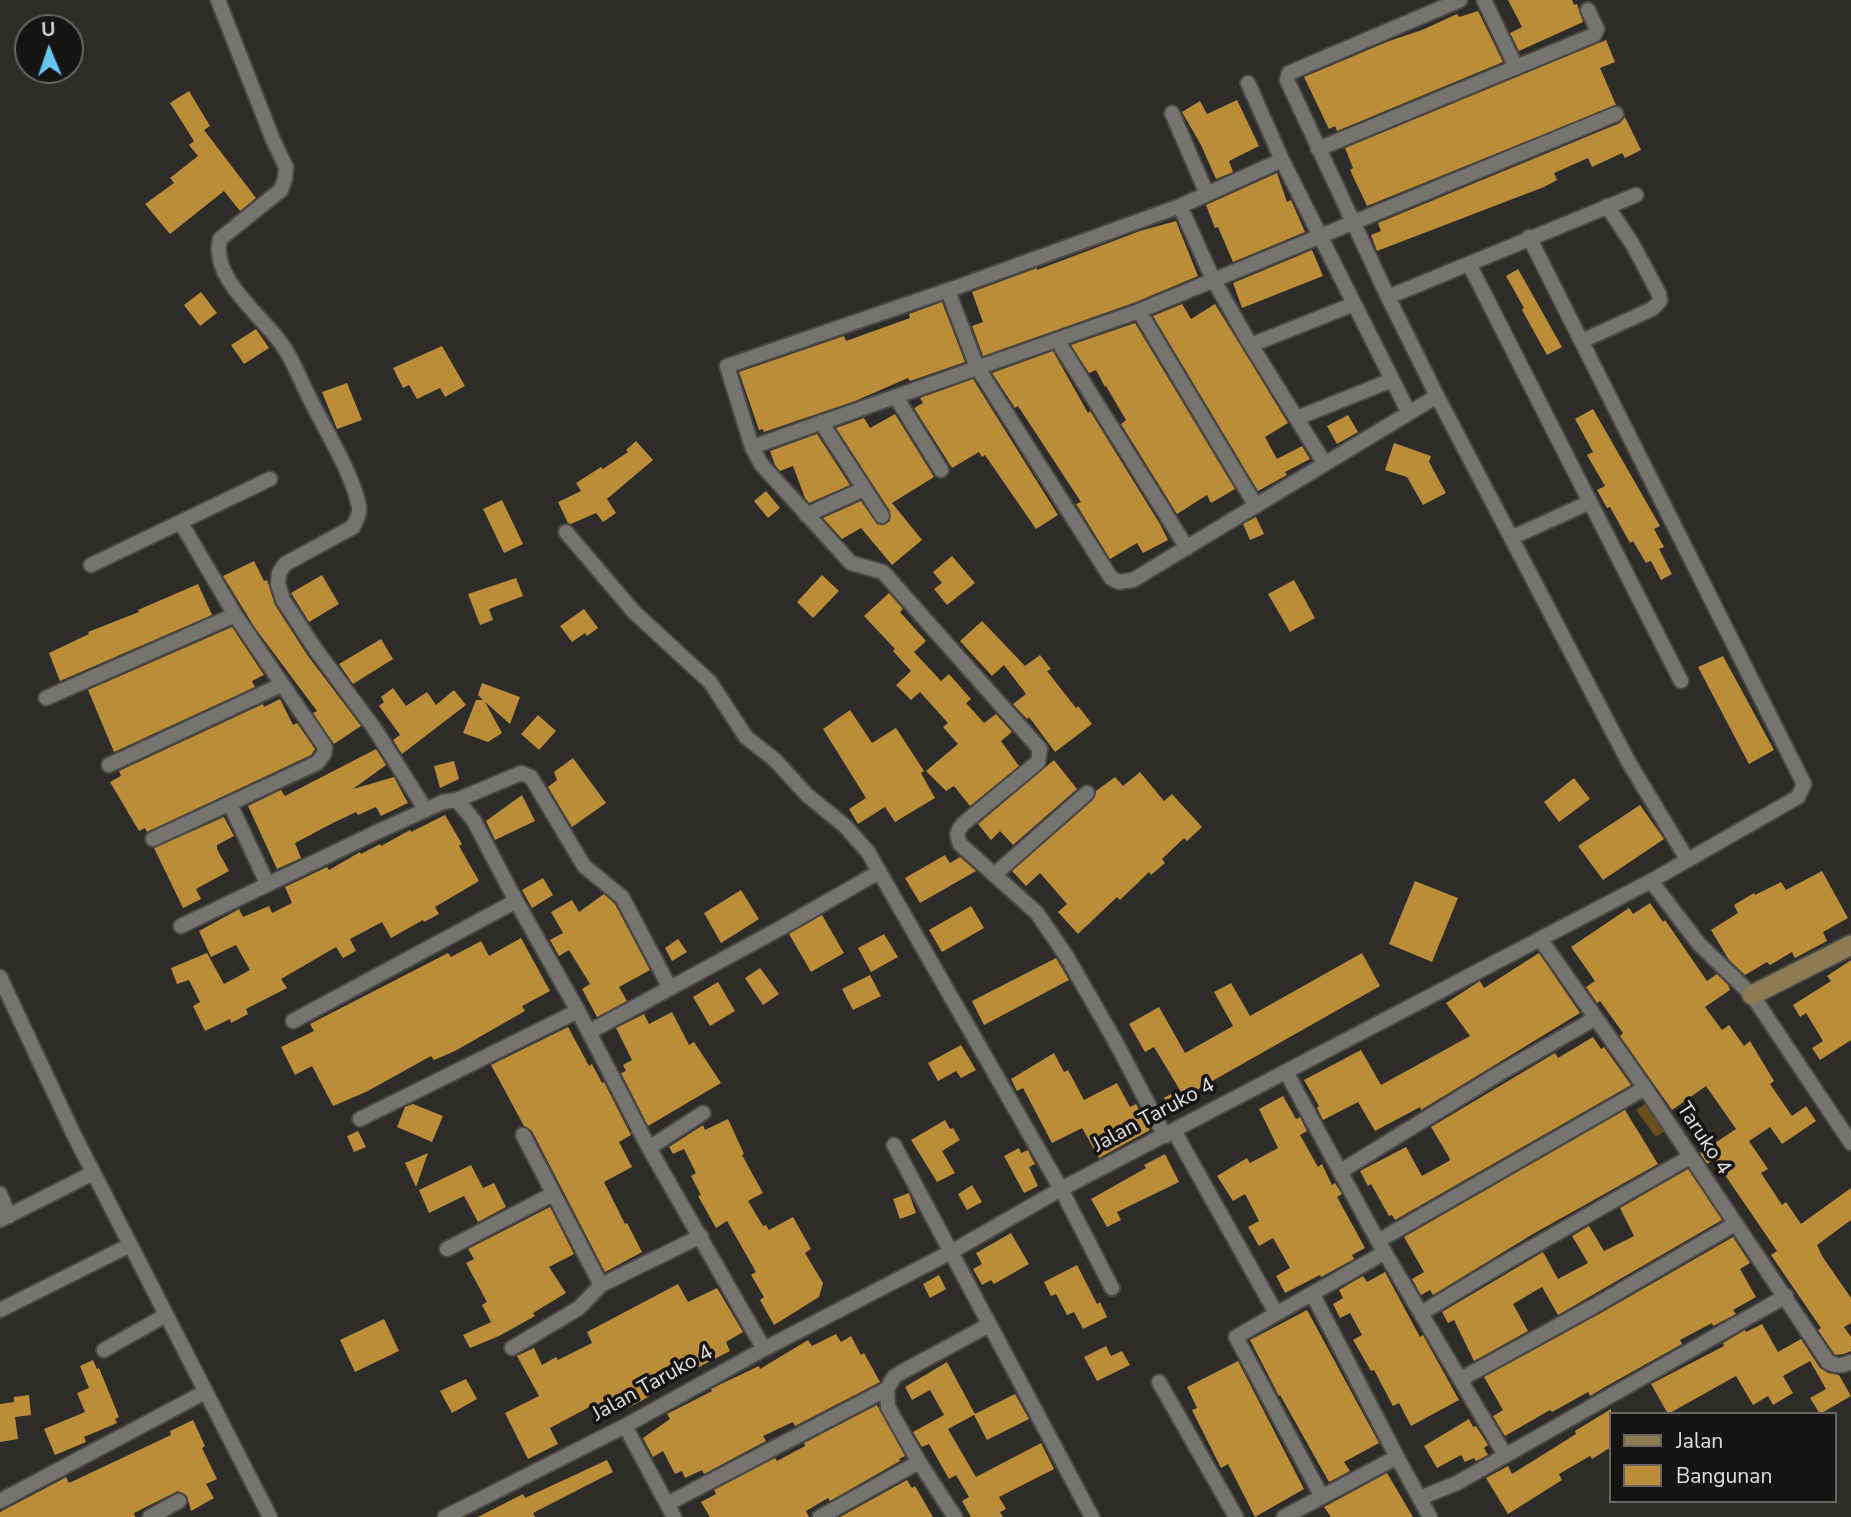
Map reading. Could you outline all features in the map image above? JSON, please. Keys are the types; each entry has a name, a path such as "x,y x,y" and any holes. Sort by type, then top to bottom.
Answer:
{"street":[{"path":"218,0 286,167 281,190 220,239 217,248 220,266 249,307 284,346 349,480 359,509 353,527 285,564 279,573 278,584 283,600 374,728 426,810"},
{"path":"1460,0 1289,73 1287,80 1352,222 1437,396 1628,761 1687,859"},
{"path":"1484,0 1516,67"},
{"path":"1318,149 1594,35 1597,29 1588,10"},
{"path":"1248,83 1282,160 1409,413"},
{"path":"1172,113 1207,194"},
{"path":"752,447 1139,312 1213,279 1616,114"},
{"path":"1276,1313 1067,957 1037,913 960,844 957,831 1038,762 1040,749 883,572 851,563 761,464 752,447 727,366 1180,206 1282,160"},
{"path":"1388,297 1636,194"},
{"path":"1180,206 1213,279 1325,464"},
{"path":"1582,341 1652,309 1660,301 1659,293 1633,245 1607,206"},
{"name":"Jalan Taruko 4","path":"445,1517 625,1426 764,1349 951,1252 1061,1189 1541,940 1798,797 1804,789 1804,780 1530,237"},
{"path":"1469,264 1681,681"},
{"path":"948,290 977,367 1111,578 1119,582 1133,580 1437,396"},
{"path":"1251,345 1354,304"},
{"path":"1139,312 1256,506"},
{"path":"1057,340 1187,548"},
{"path":"1297,418 1392,380"},
{"path":"896,397 941,470"},
{"path":"821,422 882,516"},
{"path":"91,565 270,479"},
{"path":"806,515 864,489"},
{"path":"1511,538 1590,502"},
{"path":"153,839 317,763 324,754 323,742 235,615 181,523"},
{"path":"566,532 634,612 710,682 746,737 775,760 807,795 845,826 868,852 1061,1189 1112,1288"},
{"path":"46,698 235,615"},
{"path":"109,765 281,685"},
{"path":"181,926 426,810 521,773 531,777 584,866 622,897 670,988"},
{"path":"995,874 1087,793"},
{"path":"457,800 474,821 649,1148 764,1349"},
{"path":"229,804 267,883"},
{"path":"589,1032 879,872"},
{"path":"1651,881 1699,944 1752,995 1851,1143"},
{"path":"293,1021 516,901"},
{"name":"Taruko 4","path":"1541,940 1645,1088 1828,1362 1836,1365 1851,1362"},
{"path":"1752,995 1851,945"},
{"path":"0,977 93,1173 270,1517"},
{"path":"360,1119 578,1011"},
{"path":"1341,1171 1594,1018"},
{"path":"1286,1072 1382,1246 1506,1455"},
{"path":"1321,1495 1236,1337 1313,1295 1382,1246 1645,1088"},
{"path":"649,1148 703,1114"},
{"path":"523,1135 601,1286"},
{"path":"894,1145 1091,1517"},
{"path":"1423,1312 1689,1157"},
{"path":"0,1194 5,1218 93,1173"},
{"path":"447,1249 553,1194"},
{"path":"1461,1379 1735,1224"},
{"path":"512,1348 579,1308 601,1286 701,1236"},
{"path":"0,1310 130,1245"},
{"path":"1313,1295 1430,1517"},
{"path":"1420,1498 1457,1483 1786,1296"},
{"path":"104,1350 166,1315"},
{"path":"625,1426 671,1511 887,1389 894,1377 900,1373 989,1325"},
{"path":"1159,1382 1236,1517"},
{"path":"887,1389 888,1407 919,1462 955,1517"},
{"path":"0,1501 205,1392"},
{"path":"1284,1517 1397,1457"},
{"path":"820,1517 919,1462"},
{"path":"150,1517 179,1501"}],"shaded area":[{"path":"1648,1102 1668,1129 1656,1137 1636,1110"}],"building":[{"path":"1508,0 1572,0 1574,5 1577,4 1583,22 1519,51 1510,33 1522,27"},
{"path":"1478,11 1503,62 1337,131 1335,126 1329,129 1304,77 1457,14 1459,17"},
{"path":"1606,40 1615,62 1600,68 1616,105 1367,206 1350,170 1353,168 1345,148"},
{"path":"189,91 210,126 204,130 256,198 240,211 224,191 170,234 145,204 174,183 170,178 198,156 189,145 194,141 170,103"},
{"path":"1237,100 1259,146 1229,161 1233,172 1216,179 1182,112 1200,101 1207,114"},
{"path":"1625,117 1641,150 1625,158 1622,153 1592,167 1588,158 1554,173 1557,180 1544,187 1377,251 1371,235 1381,231 1378,223 1620,123"},
{"path":"1277,173 1287,202 1291,200 1305,232 1233,262 1206,205"},
{"path":"1176,221 1198,276 1136,302 983,356 972,326 983,322 972,292 1140,231"},
{"path":"1312,250 1323,276 1242,308 1233,283"},
{"path":"1518,269 1562,347 1547,355 1506,276"},
{"path":"201,292 217,313 200,326 184,305"},
{"path":"942,302 965,362 910,381 908,378 855,401 764,432 763,429 759,430 739,372 844,336 846,341 910,318 909,314"},
{"path":"1182,304 1191,319 1215,304 1288,423 1265,437 1277,459 1302,446 1310,459 1258,491 1153,316"},
{"path":"1135,323 1235,489 1211,503 1207,495 1177,514 1121,424 1126,420 1096,370 1089,373 1071,345"},
{"path":"256,329 269,348 244,364 231,345"},
{"path":"442,346 465,386 445,397 440,388 417,399 409,385 403,388 393,368"},
{"path":"1053,351 1088,413 1090,411 1168,540 1143,553 1137,543 1110,559 1076,504 1081,502 1018,406 1015,408 992,373"},
{"path":"973,379 1058,515 1036,529 985,455 982,457 979,452 952,468 914,408 923,403 920,398"},
{"path":"347,383 362,420 337,429 322,392"},
{"path":"1593,409 1660,526 1654,529 1664,547 1659,549 1672,574 1661,580 1651,561 1646,563 1633,541 1630,543 1597,490 1605,486 1587,455 1593,452 1575,419"},
{"path":"895,414 934,477 892,503 922,540 892,565 861,528 842,539 823,518 861,501 877,524 883,525 890,521 890,511 836,428 864,418 870,428"},
{"path":"1348,415 1358,432 1337,444 1327,426"},
{"path":"817,434 850,485 809,503 793,466 780,471 770,451"},
{"path":"636,441 653,460 607,499 616,513 603,522 596,513 568,523 558,502 581,491 576,483 628,452 626,450"},
{"path":"1394,443 1431,456 1429,462 1446,493 1423,505 1407,477 1385,470"},
{"path":"766,491 780,508 768,518 754,501"},
{"path":"502,500 523,544 504,553 483,509"},
{"path":"1256,517 1264,534 1250,540 1243,524"},
{"path":"952,556 975,583 947,605 934,589 942,583 933,572"},
{"path":"254,561 264,581 267,580 275,605 308,656 361,726 334,744 313,713 317,711 255,628 223,576"},
{"path":"322,575 339,604 309,622 291,593"},
{"path":"822,575 839,591 813,618 797,602"},
{"path":"516,578 523,596 489,609 493,620 480,625 468,594"},
{"path":"1294,580 1315,618 1290,632 1268,594"},
{"path":"198,584 212,615 60,681 49,653 89,634 88,632"},
{"path":"889,593 903,609 900,612 926,641 914,652 941,681 949,674 971,699 966,703 984,723 996,714 1012,732 1001,741 1019,766 970,806 954,786 946,791 926,771 958,744 943,727 948,723 920,692 911,700 896,685 911,671 893,651 895,649 864,616"},
{"path":"584,609 598,628 572,642 560,626"},
{"path":"982,621 1025,666 1040,655 1051,669 1047,671 1092,724 1055,752 1029,717 1027,719 1013,704 1026,694 1004,665 992,676 960,641"},
{"path":"232,627 264,675 252,681 255,687 114,752 88,690"},
{"path":"381,639 393,659 353,684 339,664"},
{"path":"1723,656 1774,750 1749,764 1698,667"},
{"path":"482,683 520,697 510,724 485,702 502,733 488,742 463,733 476,700 483,700 478,695"},
{"path":"393,688 406,706 427,692 436,705 454,690 466,705 402,754 393,740 400,735 379,706 384,702 381,697"},
{"path":"280,699 293,725 297,723 315,749 311,755 147,832 145,828 139,831 110,782 121,776 119,771 263,704 264,707"},
{"path":"850,710 872,743 896,728 924,771 921,773 935,798 895,822 885,807 858,824 849,809 866,798 823,729"},
{"path":"538,715 556,731 539,750 521,734"},
{"path":"376,749 386,765 353,789 394,777 408,803 381,816 376,807 358,815 356,812 331,824 295,843 301,858 277,869 248,806 281,790 285,796"},
{"path":"573,758 606,803 572,827 548,787 557,780 554,772"},
{"path":"1054,760 1077,789 1013,845 1000,831 991,840 978,824"},
{"path":"454,761 459,779 440,788 434,766"},
{"path":"1140,772 1164,801 1172,794 1202,827 1187,841 1184,838 1162,859 1165,863 1151,875 1149,872 1120,900 1117,897 1078,934 1058,912 1067,904 1040,873 1026,886 1012,871 1093,800 1096,791 1115,777 1123,786"},
{"path":"1574,778 1590,799 1559,822 1544,802"},
{"path":"522,795 535,821 495,840 486,821"},
{"path":"1640,805 1664,839 1603,880 1578,846"},
{"path":"445,815 479,881 435,907 439,914 391,938 382,922 350,939 356,951 343,958 336,947 281,979 287,988 246,1009 248,1014 231,1023 230,1019 205,1031 193,1006 200,1002 189,980 177,984 171,968 207,953 224,984 250,970 236,945 211,957 199,931 239,909 243,917 269,906 272,913 292,903 285,887 327,867 329,870 360,852 361,854 380,844 381,846"},
{"path":"224,817 234,836 217,845 217,849 229,871 196,889 201,899 183,908 154,848"},
{"path":"945,855 950,863 960,857 976,871 920,903 905,878"},
{"path":"1822,871 1848,918 1823,932 1827,941 1795,958 1792,952 1770,965 1767,962 1745,975 1729,960 1711,930 1738,913 1734,905 1754,893 1755,895 1781,882 1786,890"},
{"path":"543,878 553,895 532,908 522,890"},
{"path":"1415,881 1458,898 1432,962 1389,944"},
{"path":"741,890 759,919 721,943 704,913"},
{"path":"604,894 615,904 650,970 619,987 627,1001 597,1017 582,989 590,984 569,950 559,956 550,940 563,933 551,912 572,900 579,912"},
{"path":"1650,903 1707,981 1717,974 1728,985 1730,990 1705,1007 1722,1030 1729,1025 1744,1046 1750,1041 1774,1081 1770,1084 1792,1116 1806,1106 1816,1121 1782,1144 1770,1127 1749,1141 1768,1169 1761,1173 1782,1205 1786,1202 1801,1224 1851,1188 1851,1220 1817,1245 1851,1298 1851,1323 1844,1327 1851,1337 1851,1351 1835,1355 1818,1330 1821,1328 1771,1255 1777,1251 1714,1159 1707,1164 1700,1153 1736,1129 1706,1086 1672,1110 1620,1036 1623,1033 1600,1001 1597,1003 1586,987 1595,981 1571,947 1629,908 1633,914"},
{"path":"971,906 984,928 942,952 929,930"},
{"path":"822,915 844,953 811,972 789,934"},
{"path":"884,934 898,957 871,972 858,948"},
{"path":"521,938 550,991 522,1006 525,1011 455,1051 434,1060 431,1056 366,1092 333,1106 312,1066 295,1075 281,1047 314,1031 310,1024 448,953 451,957 481,941 489,956"},
{"path":"678,939 687,952 672,961 665,948"},
{"path":"1362,953 1380,986 1184,1097 1154,1047 1145,1052 1129,1024 1159,1007 1185,1053 1233,1026 1214,992 1231,983 1250,1016"},
{"path":"1539,953 1580,1013 1421,1110 1420,1107 1375,1131 1358,1102 1323,1120 1317,1108 1319,1106 1304,1080 1361,1050 1381,1085 1470,1036 1446,1003 1480,981 1484,988"},
{"path":"1056,958 1069,980 984,1025 972,1001"},
{"path":"1851,960 1851,1040 1820,1060 1812,1048 1823,1041 1806,1013 1800,1017 1793,1005 1831,981 1827,976"},
{"path":"760,968 779,994 763,1005 745,978"},
{"path":"870,975 881,996 853,1010 842,989"},
{"path":"718,982 735,1011 710,1026 693,997"},
{"path":"672,1012 689,1045 694,1042 721,1083 648,1126 621,1073 626,1071 623,1065 632,1060 616,1028 644,1014 649,1024"},
{"path":"568,1027 589,1066 592,1064 602,1083 604,1082 631,1135 619,1142 632,1167 604,1182 642,1252 605,1272 532,1131 524,1126 491,1065"},
{"path":"1593,1037 1601,1049 1604,1047 1631,1085 1395,1220 1392,1215 1389,1216 1371,1184 1368,1186 1360,1171 1406,1147 1422,1176 1449,1161 1431,1127 1555,1053 1558,1058"},
{"path":"961,1045 976,1070 961,1078 956,1071 938,1081 928,1063"},
{"path":"1054,1053 1064,1072 1068,1070 1084,1100 1117,1083 1130,1107 1136,1104 1150,1130 1099,1158 1082,1128 1052,1143 1023,1088 1017,1091 1011,1079"},
{"path":"1176,1091 1185,1106 1173,1114 1164,1098"},
{"path":"1283,1096 1296,1119 1300,1117 1307,1131 1300,1135 1318,1167 1322,1164 1332,1185 1335,1183 1342,1194 1337,1197 1365,1248 1352,1255 1354,1259 1285,1293 1276,1276 1290,1268 1273,1238 1259,1246 1248,1227 1259,1221 1245,1194 1233,1201 1217,1176 1247,1158 1250,1163 1278,1148 1259,1109"},
{"path":"413,1104 443,1116 432,1142 397,1127 405,1107"},
{"path":"1625,1110 1658,1164 1533,1234 1433,1295 1430,1290 1421,1295 1412,1279 1424,1272 1404,1237"},
{"path":"728,1119 744,1154 742,1155 763,1193 748,1201 763,1226 766,1225 769,1230 793,1217 811,1249 805,1253 823,1283 819,1297 774,1325 760,1300 764,1297 751,1275 756,1272 727,1221 716,1228 698,1196 701,1195 691,1176 696,1173 684,1149 673,1154 669,1147 703,1125 705,1130"},
{"path":"945,1120 960,1140 942,1151 955,1173 937,1182 911,1140"},
{"path":"358,1131 366,1147 354,1152 347,1136"},
{"path":"1019,1148 1021,1153 1028,1150 1035,1164 1029,1167 1038,1186 1024,1193 1004,1156"},
{"path":"428,1153 416,1187 405,1163"},
{"path":"1165,1154 1179,1182 1117,1212 1121,1220 1107,1227 1091,1199"},
{"path":"471,1165 483,1188 494,1183 506,1207 478,1222 464,1196 429,1213 419,1190"},
{"path":"1688,1169 1722,1220 1558,1315 1542,1287 1513,1304 1528,1331 1474,1361 1454,1320 1448,1323 1442,1312 1543,1252 1558,1279 1588,1263 1572,1236 1589,1226 1604,1251 1634,1236 1620,1208"},
{"path":"972,1185 982,1202 967,1210 958,1194"},
{"path":"909,1193 916,1213 900,1219 893,1199"},
{"path":"550,1207 574,1254 549,1267 566,1293 533,1313 535,1316 470,1348 463,1335 491,1322 482,1305 487,1302 466,1263 474,1259 468,1249"},
{"path":"1011,1233 1029,1264 994,1284 991,1280 982,1285 973,1269 982,1264 976,1253"},
{"path":"1733,1237 1750,1263 1740,1269 1756,1297 1733,1310 1736,1314 1680,1340 1682,1344 1590,1396 1588,1392 1505,1436 1493,1416 1503,1410 1484,1377"},
{"path":"1077,1265 1097,1304 1100,1302 1107,1317 1083,1329 1074,1312 1067,1315 1056,1294 1051,1296 1044,1282"},
{"path":"1385,1272 1420,1337 1423,1335 1459,1400 1411,1426 1399,1403 1393,1406 1374,1370 1371,1371 1353,1340 1362,1335 1350,1313 1340,1318 1333,1304 1343,1298 1339,1290 1363,1276 1367,1282"},
{"path":"939,1275 946,1289 930,1298 923,1284"},
{"path":"678,1284 688,1302 717,1288 743,1332 726,1342 730,1351 699,1367 676,1377 674,1374 646,1388 650,1396 628,1408 624,1401 602,1413 597,1403 550,1428 558,1444 528,1459 505,1413 539,1396 517,1356 534,1348 542,1365 556,1357 558,1360 592,1343 587,1332"},
{"path":"1307,1310 1379,1443 1344,1462 1350,1471 1329,1482 1250,1340"},
{"path":"384,1319 399,1351 355,1372 340,1340"},
{"path":"1762,1324 1778,1352 1801,1339 1820,1368 1839,1375 1851,1396 1819,1412 1810,1398 1826,1389 1810,1361 1783,1376 1793,1393 1773,1405 1768,1396 1753,1405 1736,1376 1672,1412 1667,1412 1651,1384 1724,1346 1723,1343 1745,1330 1746,1332"},
{"path":"836,1334 841,1342 851,1336 880,1382 795,1426 793,1422 763,1436 766,1441 704,1474 702,1470 685,1478 682,1471 675,1474 663,1451 653,1457 643,1438 670,1419 667,1414 719,1385 759,1366 760,1369 808,1340 812,1346"},
{"path":"1106,1346 1111,1356 1122,1351 1130,1365 1097,1381 1084,1357"},
{"path":"93,1360 97,1369 99,1368 119,1417 115,1419 117,1423 84,1437 86,1442 55,1455 44,1429 85,1412 77,1393 89,1388 80,1366"},
{"path":"1238,1361 1304,1489 1255,1517 1228,1464 1221,1468 1192,1410 1197,1408 1187,1387"},
{"path":"947,1362 975,1414 1015,1394 1029,1419 987,1440 974,1415 948,1429 976,1477 1041,1443 1054,1469 999,1497 1006,1509 1000,1512 1003,1517 971,1517 962,1501 969,1497 956,1475 949,1479 929,1444 922,1447 913,1432 944,1415 930,1390 912,1400 905,1387"},
{"path":"466,1379 477,1399 452,1413 440,1391"},
{"path":"29,1395 31,1415 15,1417 18,1439 0,1442 0,1404 14,1402 14,1397"},
{"path":"877,1405 905,1456 899,1459 900,1461 830,1501 828,1498 806,1511 809,1517 710,1517 701,1502 716,1494 714,1490 775,1458 777,1461 805,1446 804,1443"},
{"path":"1611,1409 1610,1448 1559,1474 1562,1480 1508,1514 1486,1478 1508,1466 1512,1474 1576,1434 1575,1431"},
{"path":"1469,1419 1488,1445 1484,1448 1488,1455 1476,1461 1474,1458 1465,1462 1461,1455 1437,1468 1424,1446"},
{"path":"193,1420 205,1446 202,1448 217,1479 206,1484 214,1498 191,1511 187,1496 178,1491 134,1513 135,1517 0,1517 0,1512 66,1477 69,1483 171,1435 170,1431"},
{"path":"607,1460 613,1472 533,1513 535,1517 478,1517 523,1494 525,1498"},
{"path":"1387,1473 1413,1517 1331,1517 1324,1507"},
{"path":"907,1480 912,1488 915,1486 933,1517 840,1517"}]}
